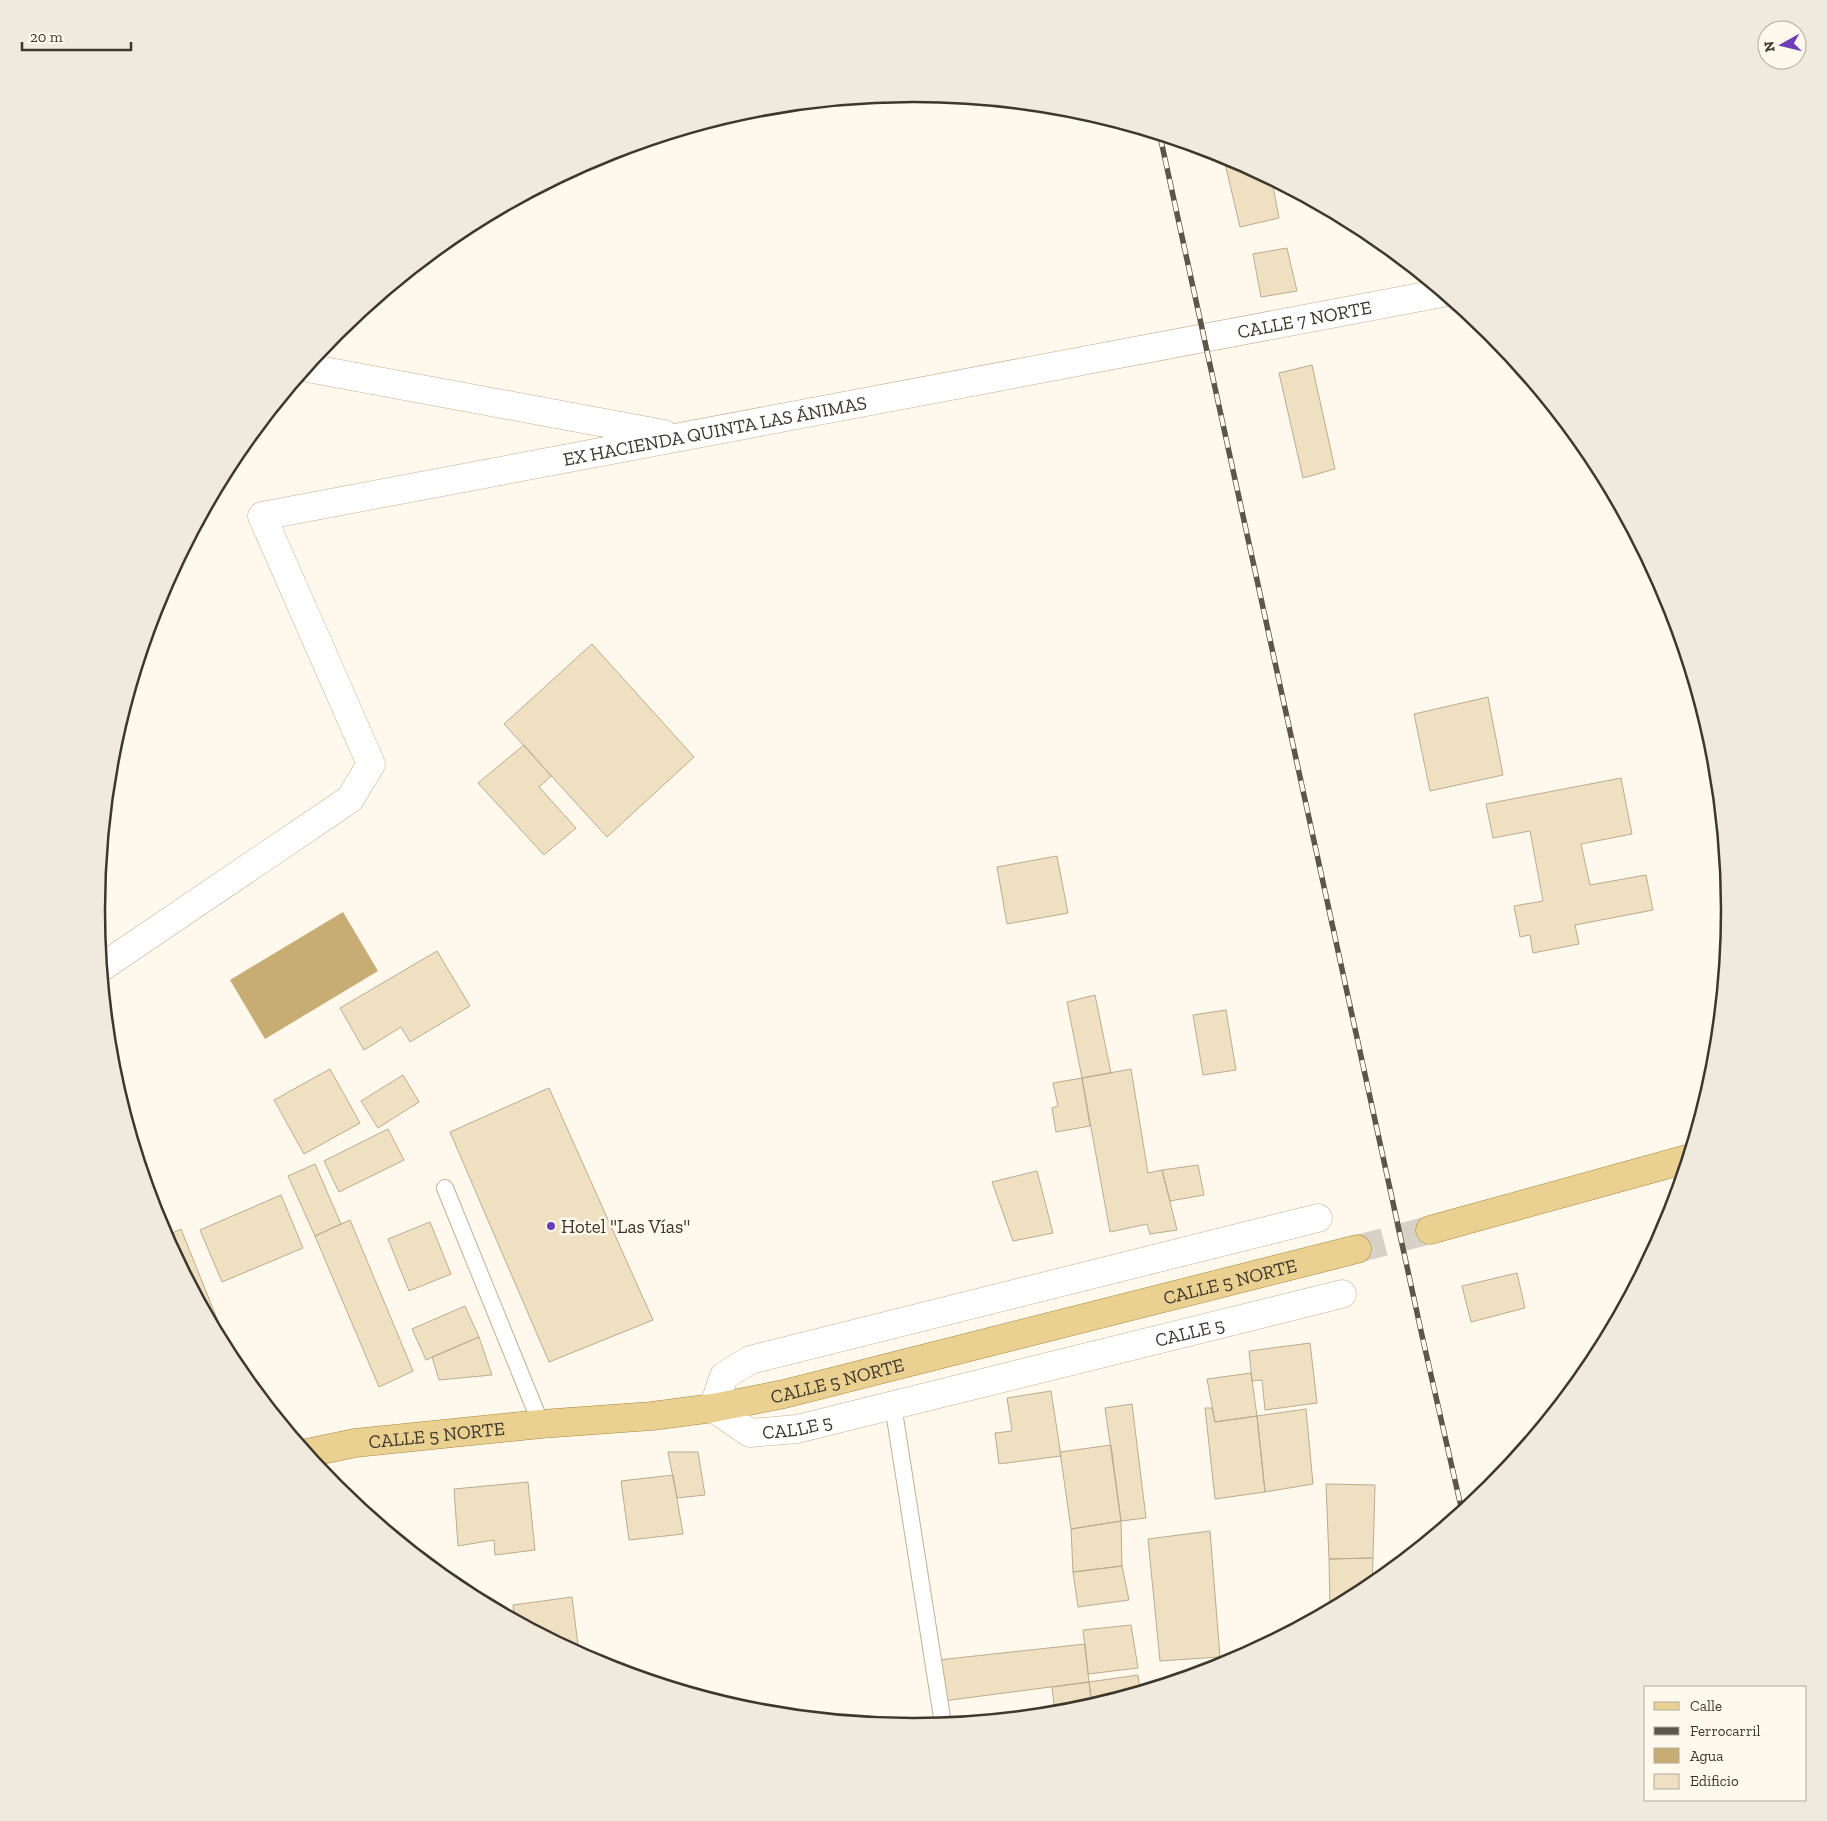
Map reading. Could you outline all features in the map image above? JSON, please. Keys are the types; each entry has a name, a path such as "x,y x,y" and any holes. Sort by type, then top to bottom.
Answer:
{"main road":[{"path":"1430,1230 1682,1160"},
{"name":"CALLE 5 NORTE","path":"314,1452 355,1443 541,1424 652,1416 713,1408 784,1394 1357,1249"}],"street":[{"name":"CALLE 7 NORTE","path":"1168,344 1435,294"},
{"name":"EX HACIENDA QUINTA LAS ÁNIMAS","path":"107,964 204,900 350,799 370,764 262,516 1168,344"},
{"path":"314,369 680,437"},
{"path":"713,1408 724,1376 750,1360 1318,1218"},
{"name":"CALLE 5","path":"713,1408 750,1432 797,1429 1342,1294"}],"lane":[{"path":"445,1188 541,1424"},
{"path":"893,1406 942,1717"}],"water":[{"path":"343,912 378,971 265,1039 230,980"}],"building":[{"path":"1225,165 1273,187 1279,218 1240,227"},
{"path":"1287,248 1297,291 1261,297 1253,254"},
{"path":"1312,365 1335,469 1303,478 1279,373"},
{"path":"592,644 694,757 607,837 504,724"},
{"path":"1488,697 1503,775 1430,791 1414,714"},
{"path":"524,745 551,776 539,787 576,828 544,855 478,783"},
{"path":"1621,778 1632,834 1581,844 1590,885 1646,875 1653,910 1575,925 1579,944 1533,953 1530,935 1520,937 1514,906 1543,901 1530,831 1493,838 1486,804"},
{"path":"1057,856 1068,913 1007,924 997,867"},
{"path":"437,951 470,1006 410,1042 401,1027 364,1050 340,1008"},
{"path":"1095,995 1111,1073 1082,1078 1067,1002"},
{"path":"1226,1010 1236,1070 1203,1075 1193,1015"},
{"path":"330,1069 360,1123 304,1154 274,1100"},
{"path":"1131,1069 1148,1173 1162,1170 1177,1230 1150,1234 1147,1224 1110,1232 1082,1078"},
{"path":"403,1075 419,1102 378,1128 361,1101"},
{"path":"1082,1078 1090,1126 1056,1132 1052,1108 1058,1106 1053,1083"},
{"name":"Hotel \"Las Vías\"","path":"549,1088 653,1320 549,1362 450,1132"},
{"path":"388,1129 404,1160 339,1192 324,1161"},
{"path":"315,1164 341,1224 315,1236 288,1176"},
{"path":"1198,1165 1204,1195 1170,1201 1162,1170"},
{"path":"1037,1171 1053,1233 1013,1241 992,1182"},
{"path":"281,1195 303,1248 222,1282 200,1230"},
{"path":"350,1220 413,1371 379,1387 315,1236"},
{"path":"430,1222 451,1274 409,1291 388,1239"},
{"path":"181,1229 217,1319 189,1268 173,1233"},
{"path":"1517,1273 1525,1308 1471,1322 1462,1286"},
{"path":"465,1306 479,1337 426,1360 412,1329"},
{"path":"479,1337 492,1375 439,1380 432,1357"},
{"path":"1310,1343 1317,1403 1265,1410 1262,1380 1252,1381 1249,1351"},
{"path":"1251,1373 1257,1416 1215,1422 1207,1379"},
{"path":"1051,1391 1061,1456 999,1464 995,1433 1012,1431 1007,1398"},
{"path":"1132,1404 1146,1518 1121,1521 1105,1408"},
{"path":"1205,1408 1212,1408 1215,1422 1257,1416 1265,1492 1215,1499"},
{"path":"1306,1409 1313,1484 1265,1492 1257,1416"},
{"path":"1111,1445 1121,1521 1071,1529 1060,1452"},
{"path":"668,1452 698,1452 705,1495 677,1498"},
{"path":"673,1475 683,1534 629,1540 621,1481"},
{"path":"528,1482 535,1550 495,1555 494,1540 458,1546 454,1489"},
{"path":"1326,1484 1375,1485 1373,1558 1329,1559"},
{"path":"1121,1521 1122,1566 1073,1572 1071,1529"},
{"path":"1210,1531 1220,1657 1160,1661 1148,1539"},
{"path":"1373,1558 1372,1575 1330,1602 1329,1559"},
{"path":"1122,1566 1129,1600 1078,1607 1073,1572"},
{"path":"572,1597 578,1645 514,1613 513,1605"},
{"path":"1131,1625 1138,1668 1088,1674 1083,1630"},
{"path":"1085,1644 1089,1682 943,1701 938,1660"},
{"path":"1138,1675 1139,1686 1091,1698 1089,1682"},
{"path":"1089,1682 1091,1698 1054,1706 1052,1687"}],"tunnel":[{"path":"1357,1249 1430,1230"}],"railway":[{"path":"1161,141 1461,1505"}],"place":[{"name":"Hotel \"Las Vías\"","path":"551,1226"}]}
